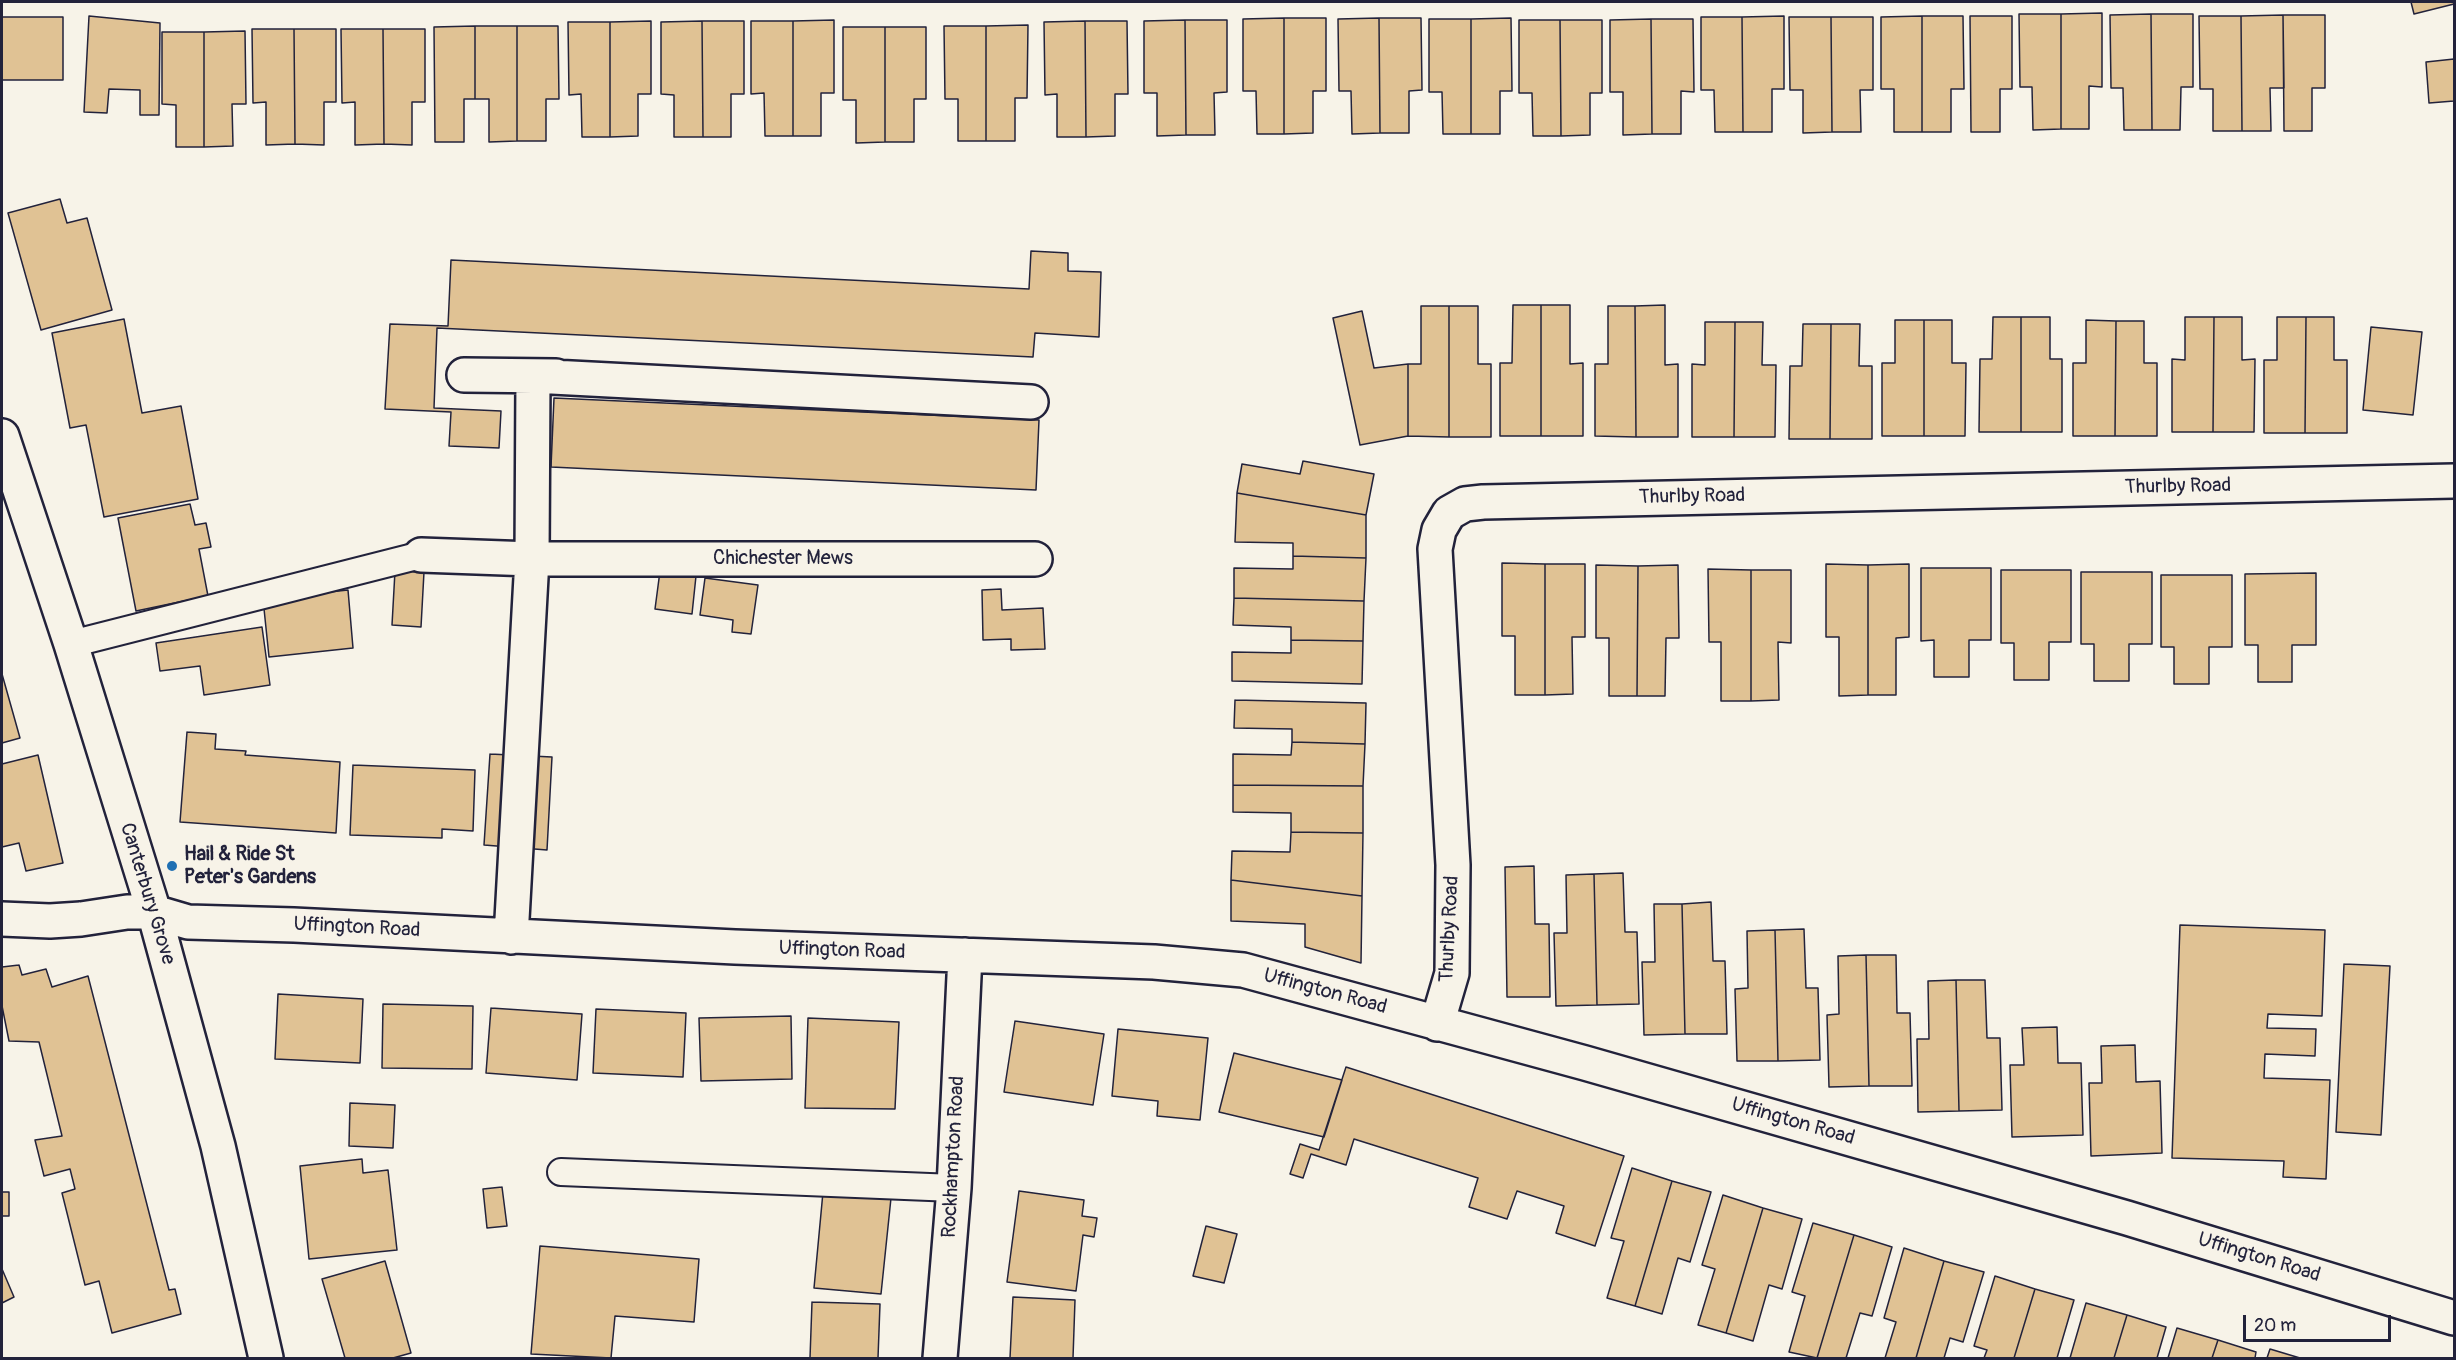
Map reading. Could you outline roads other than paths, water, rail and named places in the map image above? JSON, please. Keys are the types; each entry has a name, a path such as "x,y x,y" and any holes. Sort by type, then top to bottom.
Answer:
{"street":[{"path":"464,375 1029,390"},
{"path":"511,937 532,559 533,376"},
{"name":"Canterbury Grove","path":"2,436 71,644 154,912 218,1146 266,1359"},
{"name":"Thurlby Road","path":"1437,1024 1452,973 1453,865 1435,549 1439,530 1449,513 1465,504 1507,501 2454,481"},
{"name":"Chichester Mews","path":"421,555 532,559 1035,559"},
{"name":"Uffington Road","path":"2,919 50,921 127,912 154,912 189,922 294,924 511,937 1154,962 1243,970 1585,1063 2127,1218 2454,1318"},
{"name":"Rockhampton Road","path":"940,1359 954,1188 965,955"}],"lane":[{"path":"71,644 421,555"},
{"path":"561,1172 954,1188"}],"place":[{"name":"Hail & Ride St Peter's Gardens","path":"172,866"}]}
